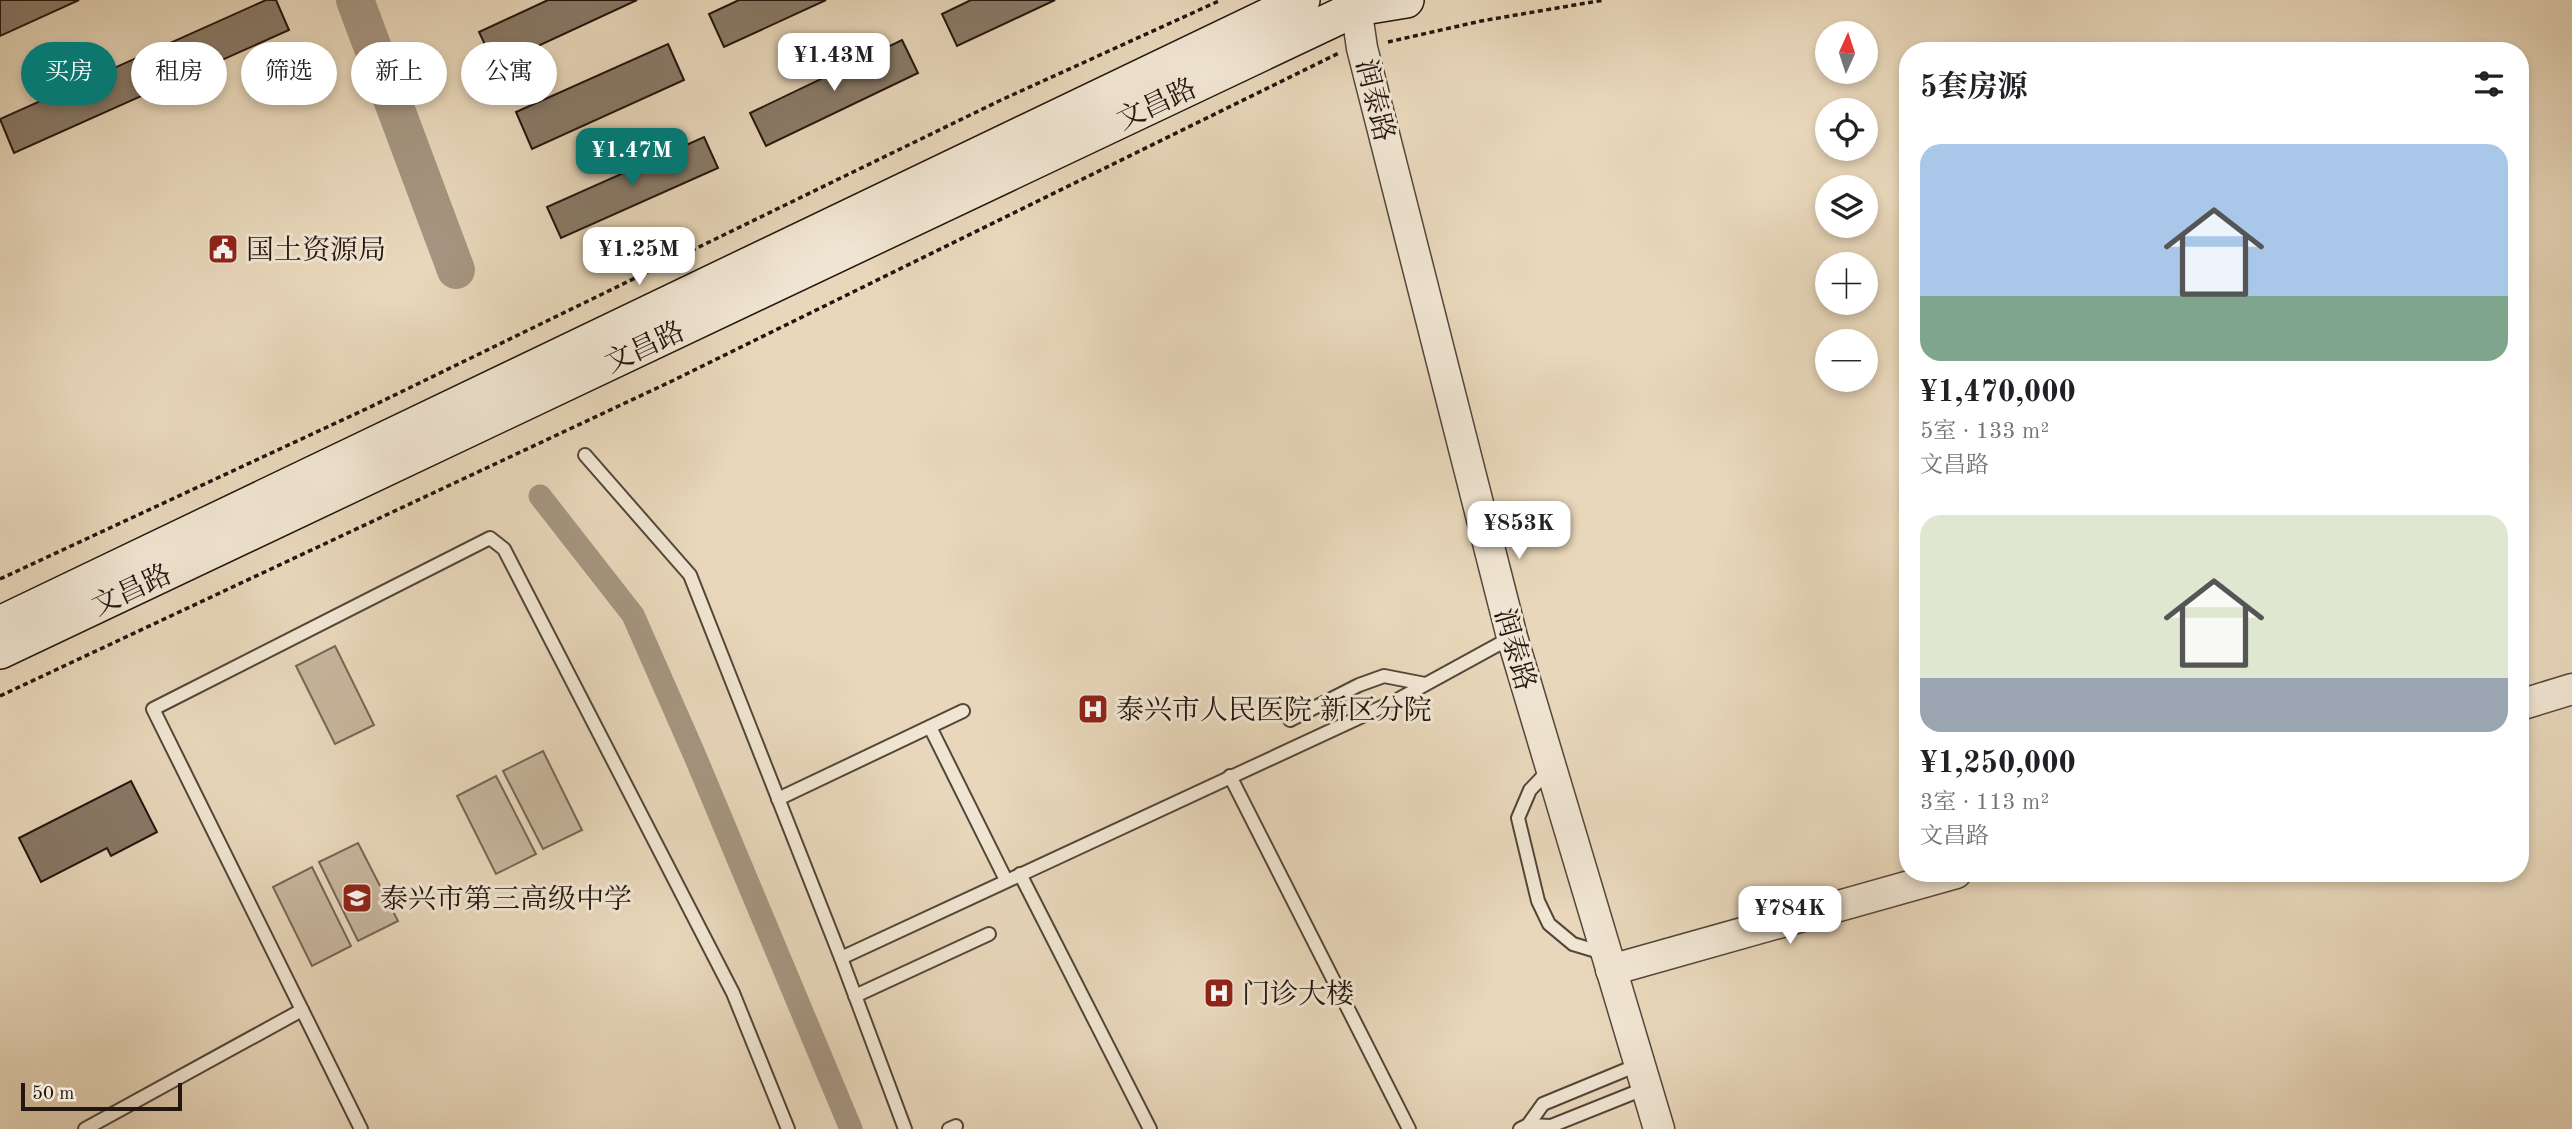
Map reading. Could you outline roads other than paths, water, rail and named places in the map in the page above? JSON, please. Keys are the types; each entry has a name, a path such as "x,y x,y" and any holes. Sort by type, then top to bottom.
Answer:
{"main road":[{"name":"文昌路","path":"0,624 1302,0"},
{"name":"文昌路","path":"0,651 1356,4 1406,0"}],"street":[{"name":"润泰路","path":"1356,4 1362,48 1512,637 1659,1129"},
{"path":"2529,702 2572,689"},
{"path":"1609,962 1921,882"}],"lane":[{"path":"585,456 690,575 841,958 905,1129"},
{"path":"361,1129 153,709 490,538 504,549 733,993 788,1129"},
{"path":"841,958 1397,700 1512,637"},
{"path":"1290,720 1359,685 1384,676 1425,684"},
{"path":"778,799 963,711"},
{"path":"930,727 1006,880"},
{"path":"1551,768 1530,790 1518,818 1538,901 1549,924 1573,944 1609,962"},
{"path":"1230,776 1409,1129"},
{"path":"1020,874 1150,1129"},
{"path":"855,996 989,934"},
{"path":"85,1129 302,1010"},
{"path":"1524,1127 1543,1104 1644,1075"},
{"path":"1524,1127 1551,1128 1644,1075"},
{"path":"1543,1104 1551,1128"}],"waterway":[{"path":"355,0 456,270"},
{"path":"540,496 633,615 851,1129"}],"place":[{"name":"国土资源局","path":"223,249"},
{"name":"泰兴市人民医院 新区分院","path":"1093,709"},
{"name":"泰兴市第三高级中学","path":"357,898"},
{"name":"门诊大楼","path":"1219,993"}]}
